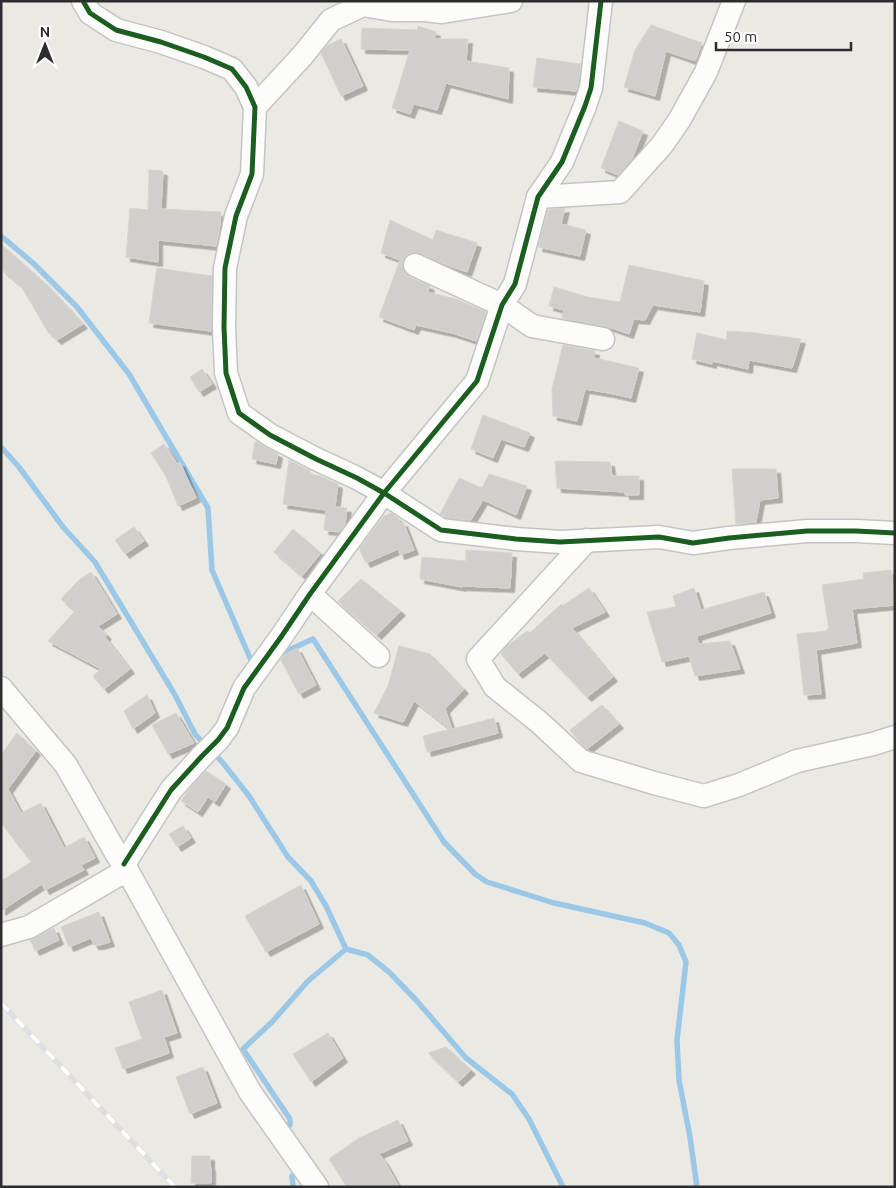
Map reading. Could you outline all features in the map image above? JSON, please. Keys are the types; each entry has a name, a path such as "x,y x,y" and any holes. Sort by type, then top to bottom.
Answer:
{"street":[{"path":"83,1 90,13 116,30 169,45 232,69 246,87 255,107 252,174 236,216 225,268 224,327 226,373 240,413 270,435 357,478 441,530 560,542 659,538 693,542 807,532 895,533"},
{"path":"255,107 303,55 331,20 363,5 392,10 442,12 511,1"},
{"path":"1,935 30,927 125,867 171,790 227,728 244,688 310,594 384,493 477,381 502,306 515,284 538,197 562,162 591,88 601,1"},
{"path":"538,197 620,192 662,145 680,119 706,72 734,1"},
{"path":"414,265 502,306 532,326 603,339"},
{"path":"587,540 478,660 495,687 539,722 581,761 704,796 739,785 797,761 873,744 895,737"},
{"path":"310,594 378,656"},
{"path":"1,688 66,765 250,1092 317,1187"}],"building":[{"path":"651,25 702,43 695,61 666,51 655,96 624,87 635,50"},
{"path":"418,26 436,32 434,39 468,39 466,61 509,68 508,99 446,83 437,110 414,104 410,114 392,108 410,50 361,49 362,28 417,30"},
{"path":"341,39 363,86 341,96 321,53 328,45"},
{"path":"537,58 581,64 576,91 533,87"},
{"path":"619,121 643,131 632,159 618,175 601,168"},
{"path":"149,170 163,171 161,209 221,212 216,246 158,240 158,262 126,257 130,208 148,210"},
{"path":"565,208 561,224 586,230 580,256 538,247 548,210"},
{"path":"390,220 433,240 436,230 477,243 467,272 414,252 407,255 403,260 402,266 404,272 409,277 430,286 427,292 456,299 486,312 476,341 452,333 416,325 414,330 379,317 400,260 381,253"},
{"path":"1,244 46,284 83,324 57,340 48,332 21,286 1,269"},
{"path":"629,265 704,281 700,312 653,305 645,320 634,319 629,334 606,326 562,318 564,310 549,306 554,287 588,297 620,302"},
{"path":"157,268 212,276 211,331 149,323"},
{"path":"727,331 801,339 792,368 749,360 748,369 712,361 712,364 692,359 697,333 727,340"},
{"path":"563,345 595,351 594,358 639,368 631,398 585,389 577,421 553,416 552,389"},
{"path":"202,369 212,384 199,392 190,377"},
{"path":"483,415 530,433 524,447 501,439 493,458 471,449"},
{"path":"255,442 278,454 276,464 252,459"},
{"path":"164,444 177,464 180,462 196,498 178,506 166,476 151,453"},
{"path":"289,460 310,471 310,474 338,484 335,507 347,508 345,524 339,532 324,530 326,510 283,504"},
{"path":"555,461 610,462 612,476 639,476 639,495 625,495 625,492 557,488"},
{"path":"732,469 776,469 778,498 760,500 756,522 736,524"},
{"path":"489,474 527,486 516,515 483,500 471,520 448,518 440,514 459,478 482,488"},
{"path":"391,513 398,518 400,523 403,522 414,550 400,555 398,549 366,563 359,549 384,516"},
{"path":"134,527 144,541 125,554 115,540"},
{"path":"293,529 321,553 302,576 274,552"},
{"path":"466,550 512,553 510,588 462,587 420,579 422,557 466,561"},
{"path":"891,570 895,605 852,609 857,643 816,650 821,694 804,695 797,634 827,631 829,629 822,585 864,579 863,573"},
{"path":"91,572 117,614 98,626 107,635 105,637 130,669 104,689 93,676 101,669 48,641 75,611 61,599 79,580"},
{"path":"361,579 401,611 377,635 338,601"},
{"path":"589,588 605,612 572,628 613,677 587,697 545,653 518,674 501,654 507,646 527,631 530,633 561,604 562,606"},
{"path":"694,588 701,610 764,592 771,613 697,636 698,644 730,641 740,669 695,676 689,656 662,662 647,612 676,607 673,596"},
{"path":"399,646 430,654 464,689 445,709 452,729 494,718 498,733 427,752 423,736 450,729 414,701 403,722 374,713 388,686"},
{"path":"297,648 316,685 299,694 281,660 284,655"},
{"path":"147,695 155,713 133,729 124,711"},
{"path":"602,705 619,724 587,749 570,730"},
{"path":"176,713 194,743 168,754 152,725"},
{"path":"17,733 36,751 8,789 21,813 41,803 64,848 84,837 95,858 81,865 84,870 45,890 42,884 1,911 1,881 31,862 1,823 1,755"},
{"path":"206,771 226,784 215,802 208,797 198,812 181,801"},
{"path":"183,826 191,838 177,847 169,834"},
{"path":"301,885 319,924 266,952 245,916"},
{"path":"99,912 110,942 94,945 91,938 69,947 61,927"},
{"path":"54,928 59,940 35,951 30,940"},
{"path":"162,990 177,1033 164,1037 169,1053 123,1069 115,1048 142,1039 129,1002"},
{"path":"328,1033 343,1058 311,1082 293,1054"},
{"path":"446,1047 471,1070 458,1082 428,1053"},
{"path":"203,1067 217,1103 190,1114 176,1077"},
{"path":"398,1120 408,1141 379,1154 399,1187 347,1187 329,1159 359,1138"},
{"path":"192,1156 210,1156 211,1183 191,1183"}],"waterway":[{"path":"1,236 33,263 77,307 129,374 208,508 212,570 253,665"},
{"path":"1,447 19,467 63,527 95,562 175,695 195,734 205,745"},
{"path":"276,656 313,639 444,842 475,874 487,882 554,903 645,923 669,933 679,945 686,962 677,1040 679,1080 697,1187"},
{"path":"212,751 249,796 288,857 311,881 326,906 346,949 368,955 389,972 417,1001 466,1058 512,1094 529,1119 563,1187"},
{"path":"290,1125 290,1119 243,1049 272,1022 308,981 346,949"},
{"path":"292,1176 293,1187"}],"railway":[{"path":"1,1003 175,1187"}],"cycle path":[{"path":"83,1 90,13 116,30 161,42 232,69 246,87 255,107 252,174 236,216 225,268 224,327 226,373 239,413 270,435 357,478 441,530 560,542 659,537 693,543 807,531 895,533"},
{"path":"124,864 171,790 227,728 244,688 310,594 384,493 477,381 502,305 515,284 538,197 562,162 591,88 601,1"}]}
